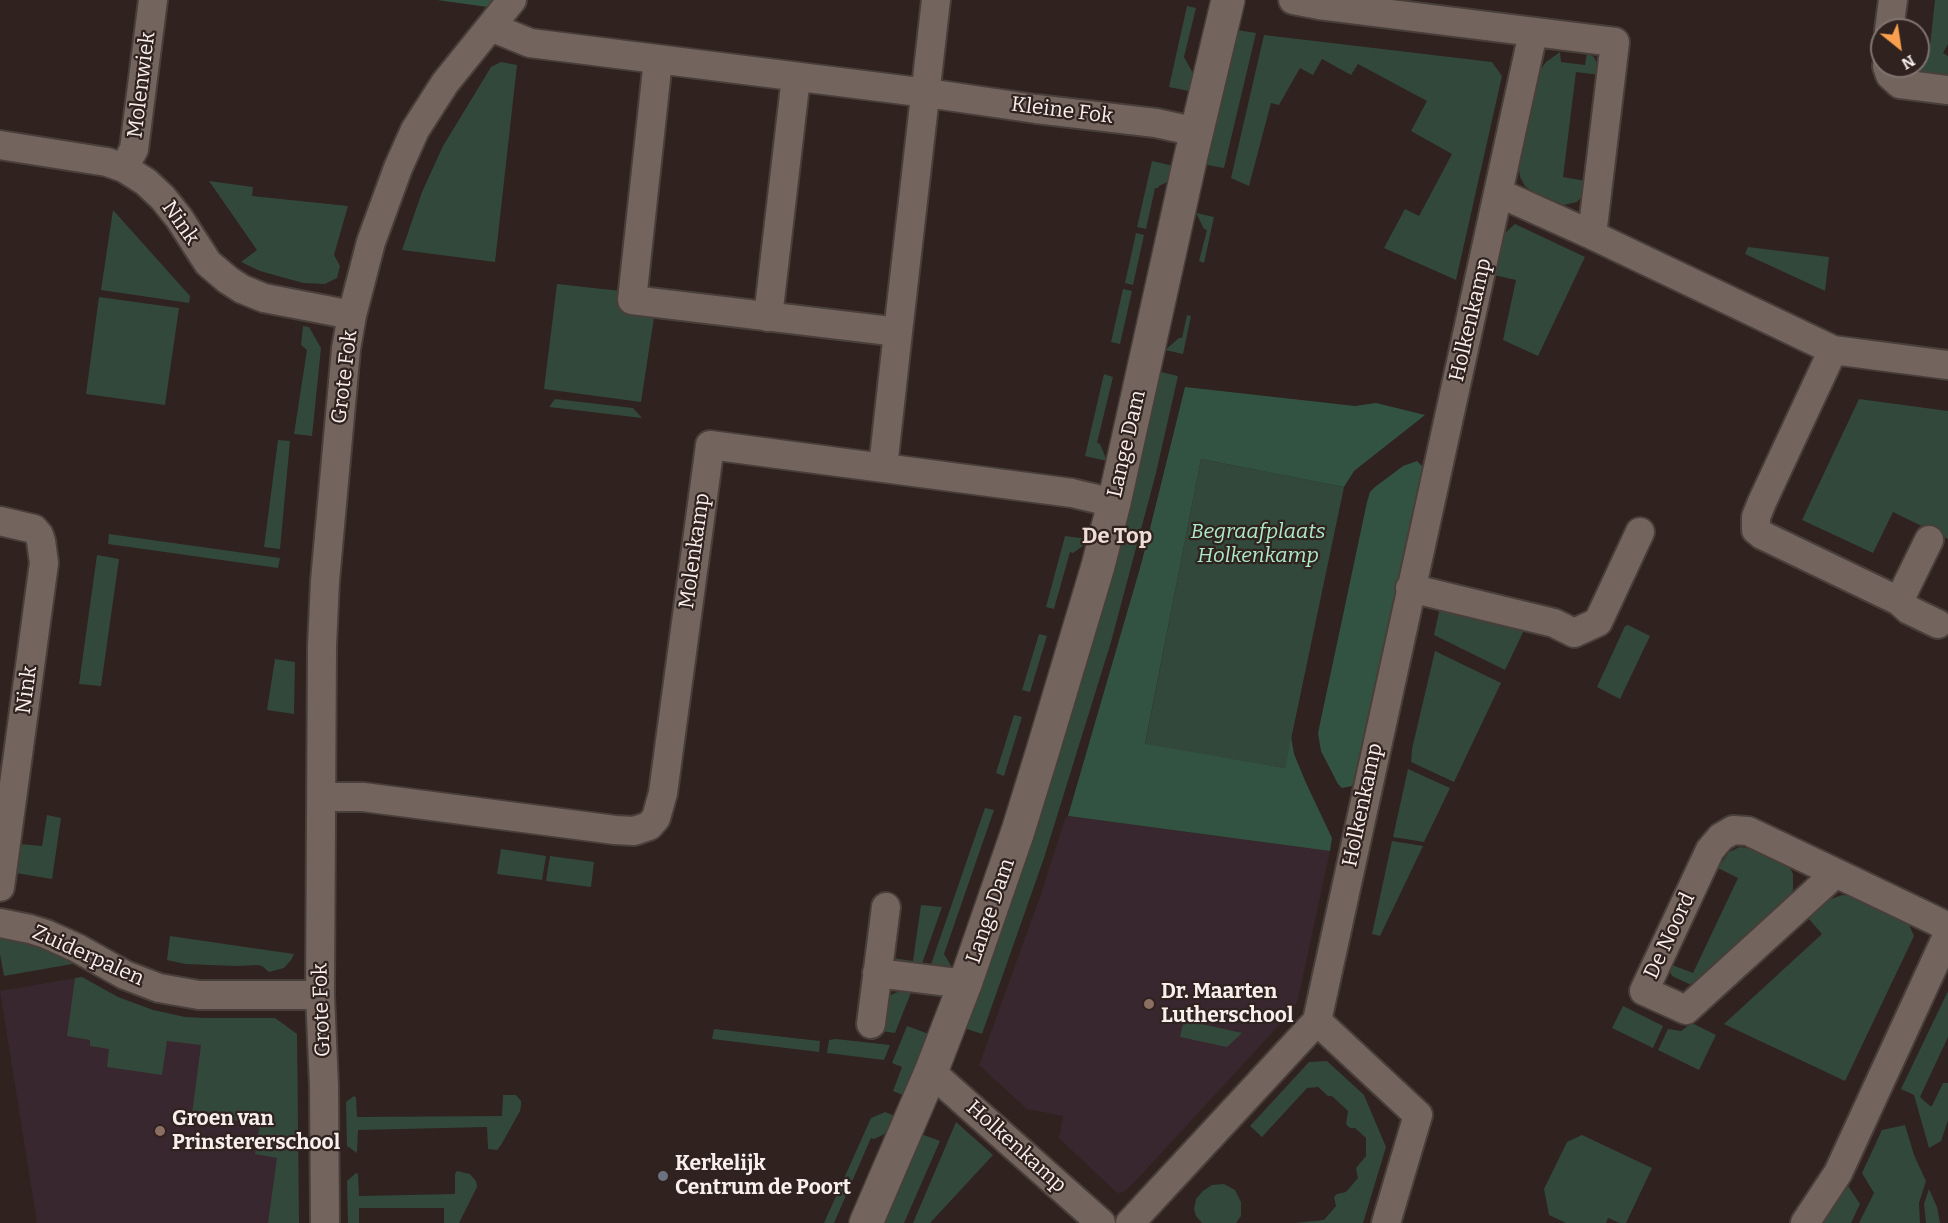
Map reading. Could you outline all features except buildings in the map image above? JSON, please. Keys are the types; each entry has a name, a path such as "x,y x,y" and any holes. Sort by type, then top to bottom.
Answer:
{"street":[{"name":"Molenwiek","path":"124,168 134,149 153,0"},
{"name":"Grote Fok","path":"326,1223 320,995 325,581 346,349 352,315 371,242 398,168 415,130 445,83 512,0"},
{"path":"883,467 936,0"},
{"name":"Lange Dam","path":"866,1223 931,1072 965,984 1044,750 1114,503 1228,0"},
{"path":"1293,0 1615,42 1592,235"},
{"path":"1891,18 1893,0"},
{"name":"Kleine Fok","path":"491,27 530,44 1156,123 1197,132"},
{"name":"Holkenkamp","path":"1317,1021 1533,33"},
{"path":"658,60 632,300 898,332"},
{"path":"768,317 796,77"},
{"path":"1893,78 1900,84 1948,90"},
{"name":"Nink","path":"0,145 107,162 124,168 146,182 163,198 208,263 228,280 264,298 352,315"},
{"path":"1499,193 1833,350 1948,365"},
{"path":"1833,350 1759,510 1755,522 1756,530 1762,535 1899,601 1909,610 1938,624"},
{"name":"Molenkamp","path":"321,797 363,797 615,830 634,831 649,826 656,818 663,793 710,445 1072,493 1114,503"},
{"name":"Nink","path":"0,521 34,529 41,541 44,563 0,887"},
{"path":"1410,588 1554,623 1570,642 1598,622 1640,532"},
{"path":"1899,601 1929,540"},
{"name":"De Noord","path":"1836,873 1686,1010 1644,991 1710,850 1721,837 1733,830 1748,831 1836,873 1948,927"},
{"path":"871,1024 886,907"},
{"name":"Zuiderpalen","path":"0,923 46,934 125,975 159,988 199,995 320,995"},
{"path":"1805,1223 1838,1173 1948,934"},
{"name":"Lange Dam","path":"878,973 965,984"},
{"path":"1130,1223 1317,1021 1418,1115 1386,1223"},
{"name":"Holkenkamp","path":"931,1072 1101,1223"}],"shaded area":[{"name":"Dr. Maarten Lutherschool","path":"1066,816 1330,851 1298,999 1293,1010 1130,1187 1117,1193 1059,1138 1063,1116 1027,1109 979,1065 1040,897"},
{"name":"Groen van Prinstererschool","path":"82,977 118,997 153,1010 185,1017 275,1018 297,1034 299,1223 37,1223 0,991"}],"green space":[{"path":"437,0 494,0 488,7"},
{"path":"1935,0 1948,0 1948,44 1943,53 1948,56 1948,77 1930,75 1930,46"},
{"path":"1187,6 1196,8 1184,57 1194,75 1189,91 1169,87"},
{"path":"1237,30 1256,33 1224,168 1207,165"},
{"path":"1264,35 1492,62 1502,76 1456,280 1384,248 1405,209 1419,216 1452,154 1411,131 1427,101 1358,64 1351,75 1322,59 1313,75 1300,68 1279,105 1271,103 1249,186 1231,178"},
{"path":"1560,52 1561,62 1585,65 1587,53 1594,57 1599,68 1599,75 1576,72 1563,177 1586,181 1582,196 1577,202 1564,205 1531,191 1520,177 1519,169 1541,69 1546,62"},
{"path":"501,62 517,65 495,262 402,250 422,192 443,146 491,67"},
{"path":"1152,161 1174,166 1171,180 1155,188 1146,229 1137,227"},
{"path":"209,181 253,187 252,196 348,206 334,255 340,266 337,278 325,284 303,283 260,271 241,262 257,250"},
{"path":"113,210 190,296 189,303 101,290"},
{"path":"1196,213 1214,217 1204,263 1199,261 1207,230 1204,229"},
{"path":"1515,224 1585,257 1538,356 1503,340 1516,280 1494,275 1505,233"},
{"path":"1136,233 1144,235 1133,285 1125,283"},
{"path":"1748,247 1829,257 1825,291 1745,254"},
{"path":"557,284 621,291 655,311 641,402 544,389"},
{"path":"1123,289 1132,291 1120,344 1111,342"},
{"path":"99,297 179,308 165,405 86,394"},
{"path":"1187,315 1191,316 1183,354 1165,350 1182,338"},
{"path":"303,326 309,327 321,348 312,436 294,434 307,350 301,345"},
{"path":"1161,372 1178,376 1156,473 1111,642 1044,858 982,1034 964,1028 1047,794 1090,652 1124,526"},
{"path":"1104,374 1113,377 1097,443 1100,444 1107,461 1085,456"},
{"path":"1185,387 1355,406 1376,403 1425,415 1354,471 1344,487 1201,459 1145,744 1285,768 1291,737 1294,754 1332,838 1330,851 1068,816 1142,561"},
{"path":"555,399 633,408 642,418 549,407"},
{"path":"1859,399 1948,411 1948,539 1893,512 1873,553 1802,520"},
{"path":"278,440 290,441 280,549 264,547"},
{"name":"Begraafplaats Holkenkamp","path":"1201,459 1344,487 1285,768 1145,745"},
{"path":"1417,461 1422,466 1422,474 1355,779 1352,786 1342,788 1321,751 1318,733 1367,502 1370,492 1375,487 1403,466"},
{"path":"109,534 280,558 278,568 108,544"},
{"path":"1065,536 1088,539 1087,543 1073,553 1070,552 1054,609 1046,607"},
{"path":"97,555 119,559 101,686 79,684"},
{"path":"1440,607 1526,626 1505,670 1434,635"},
{"path":"1628,625 1650,636 1620,699 1597,687 1625,626"},
{"path":"1039,634 1047,636 1030,692 1022,690"},
{"path":"1435,651 1501,683 1454,782 1411,762"},
{"path":"275,659 295,662 294,714 267,710"},
{"path":"1014,715 1022,717 1004,776 996,773"},
{"path":"1408,769 1450,788 1424,842 1393,837"},
{"path":"985,808 994,810 944,954 953,969 929,970"},
{"path":"47,815 61,818 52,879 16,873 20,844 42,846"},
{"path":"1392,841 1423,846 1380,936 1372,934"},
{"path":"1740,847 1754,849 1789,866 1793,874 1793,890 1697,983 1689,984 1672,976 1670,972 1672,965 1693,973 1738,878 1718,868 1729,852"},
{"path":"501,849 546,856 542,880 497,874"},
{"path":"550,856 594,862 591,887 546,881"},
{"path":"1842,895 1856,897 1907,920 1914,936 1845,1081 1724,1024 1822,934 1808,918 1823,902"},
{"path":"921,905 942,907 920,969 892,963 893,958 913,961"},
{"path":"170,936 294,954 284,968 269,972 258,965 185,964 167,960"},
{"path":"0,938 33,943 78,963 4,976"},
{"path":"82,977 118,997 153,1010 185,1017 275,1018 297,1034 299,1223 268,1223 277,1158 255,1154 260,1124 192,1114 201,1045 167,1041 162,1075 107,1067 109,1049 90,1046 90,1040 67,1036 75,978"},
{"path":"902,990 912,990 895,1033 881,1031 888,999"},
{"path":"1948,991 1948,1037 1920,1097 1932,1106 1943,1083 1948,1083 1948,1120 1941,1141 1929,1148 1914,1095 1901,1089"},
{"path":"1623,1006 1663,1026 1653,1048 1612,1028"},
{"path":"1184,1020 1242,1033 1227,1047 1180,1037"},
{"path":"1692,1023 1716,1035 1699,1070 1658,1050 1668,1029 1681,1031"},
{"path":"907,1026 929,1034 903,1095 893,1091 902,1067 892,1063"},
{"path":"714,1029 820,1041 819,1052 712,1039"},
{"path":"829,1040 890,1045 884,1060 827,1053"},
{"path":"1327,1061 1364,1095 1386,1147 1363,1223 1295,1223 1324,1220 1336,1206 1334,1197 1346,1192 1358,1178 1356,1168 1366,1156 1366,1138 1355,1128 1350,1128 1346,1124 1348,1111 1332,1096 1328,1096 1318,1087 1307,1088 1262,1137 1250,1126 1309,1062"},
{"path":"503,1095 516,1095 521,1105 520,1111 497,1150 488,1149 487,1127 358,1130 357,1153 347,1146 346,1102 354,1096 357,1117 502,1116"},
{"path":"885,1112 895,1116 889,1132 874,1139 871,1138 834,1223 824,1223 871,1118"},
{"path":"956,1122 993,1155 930,1223 913,1223"},
{"path":"1905,1125 1914,1155 1926,1181 1919,1203 1920,1223 1859,1223 1874,1193 1862,1173 1882,1130"},
{"path":"921,1134 940,1141 904,1223 884,1223"},
{"path":"1582,1135 1652,1168 1626,1223 1608,1218 1606,1223 1566,1223 1549,1215 1544,1189 1567,1142"},
{"path":"457,1171 470,1174 476,1181 477,1187 459,1223 444,1223 444,1208 359,1208 359,1223 348,1223 347,1181 356,1173 358,1174 359,1196 455,1194"},
{"path":"1846,1183 1860,1204 1851,1223 1820,1223"},
{"path":"1224,1184 1235,1190 1241,1202 1241,1216 1236,1223 1202,1223 1194,1209 1196,1199 1212,1185"},
{"path":"1929,1189 1937,1207 1940,1223 1926,1223 1924,1204"}],"place":[{"name":"Dr. Maarten Lutherschool","path":"1149,1004"},
{"name":"Groen van Prinstererschool","path":"160,1131"},
{"name":"Kerkelijk Centrum de Poort","path":"663,1176"}],"district":[{"name":"De Top","path":"1117,537"}]}
